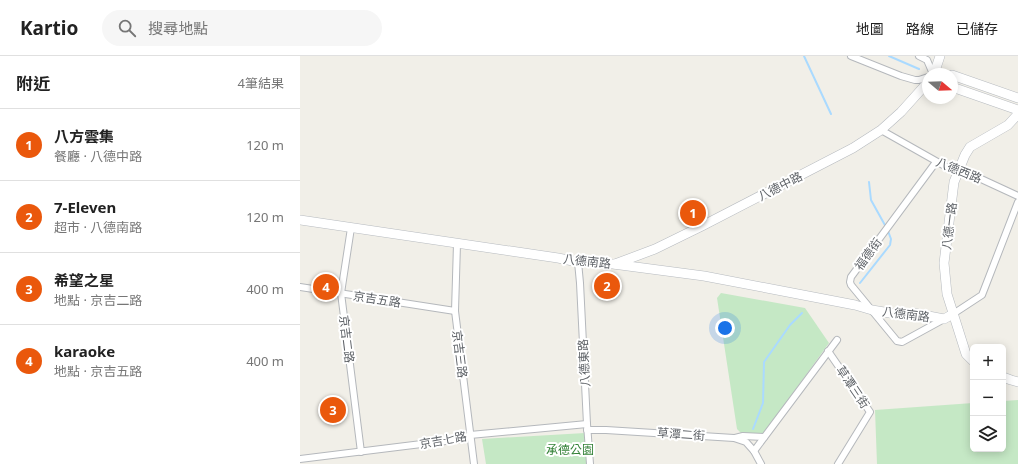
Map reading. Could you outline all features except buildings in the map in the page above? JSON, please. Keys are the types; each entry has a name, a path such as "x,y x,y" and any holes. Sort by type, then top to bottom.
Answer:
{"street":[{"path":"851,56 901,76 915,80 922,79"},
{"path":"919,56 927,60 930,68"},
{"path":"935,68 940,56"},
{"path":"958,77 1018,98"},
{"name":"八德中路","path":"613,264 655,249 853,148 882,130 922,89"},
{"path":"958,89 1018,110"},
{"name":"八德一路","path":"970,358 966,354 947,294 944,262 954,182 965,155 970,147 1008,125 1018,114"},
{"name":"八德西路","path":"882,130 950,169 958,172 966,172 1018,196"},
{"name":"福德街","path":"936,162 851,277 850,285 899,342 902,342 953,314 982,295 1018,202"},
{"name":"八德南路","path":"300,220 578,262 613,264 704,276 855,305 872,310 902,315 913,313 944,319"},
{"name":"京吉二路","path":"351,228 341,294 361,452"},
{"name":"京吉三路","path":"458,244 455,311 474,464"},
{"name":"八德東路","path":"578,262 590,464"},
{"name":"京吉五路","path":"300,287 455,311"},
{"path":"754,451 836,340"},
{"name":"草潭三街","path":"828,351 870,412 838,464"},
{"path":"1006,378 1018,382"},
{"name":"京吉七路","path":"300,459 462,439 470,435 587,427"},
{"name":"草潭二街","path":"587,427 606,430 734,438 746,442 754,451 761,464"},
{"path":"734,438 743,436 764,437"}],"green space":[{"path":"721,293 805,308 829,343 762,436 742,434 737,429 717,298"},
{"path":"1018,400 1018,464 877,464 875,410 970,403 970,452 1006,452 1006,401"},
{"name":"承德公園","path":"585,433 587,464 486,464 482,439"}],"waterway":[{"path":"804,56 831,114"},
{"path":"889,56 919,69"},
{"path":"869,182 871,200 886,227"},
{"path":"860,283 890,245 891,239 888,231"},
{"path":"753,429 763,403 764,362 790,325 802,313"}],"place":[{"name":"八方雲集","path":"693,213"},
{"name":"7-Eleven","path":"607,286"},
{"name":"karaoke","path":"326,287"},
{"name":"希望之星","path":"333,410"}]}
